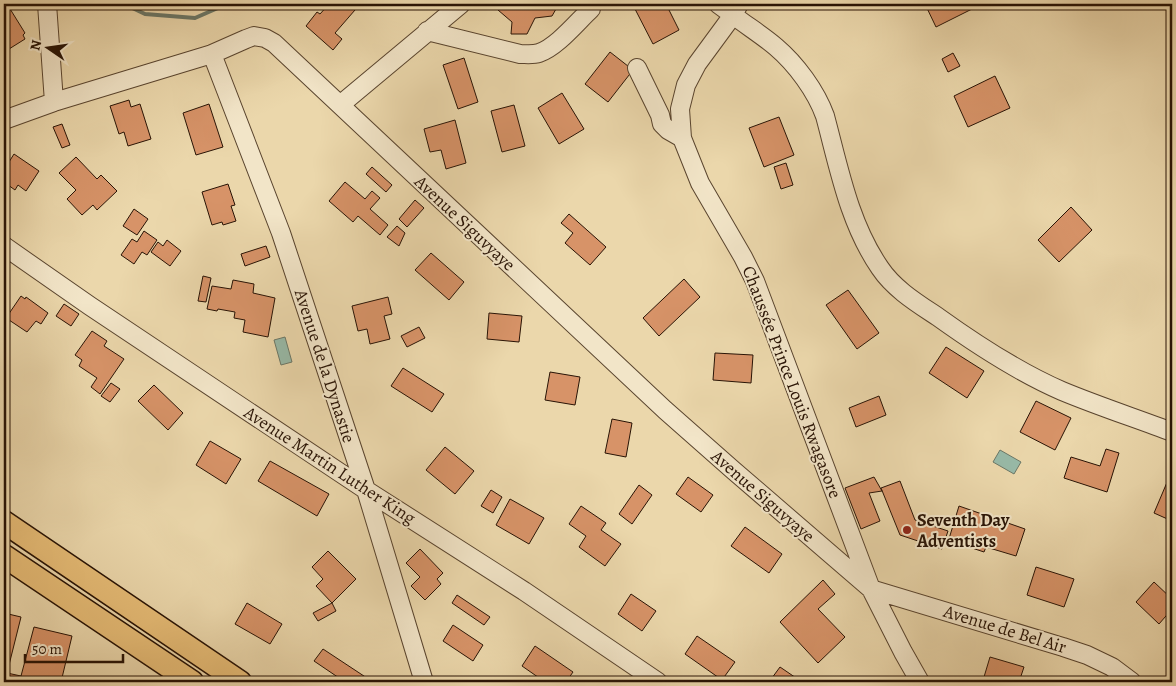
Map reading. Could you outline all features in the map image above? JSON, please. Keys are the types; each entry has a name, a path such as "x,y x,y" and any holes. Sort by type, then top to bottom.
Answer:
{"main road":[{"path":"4,522 240,682"},
{"path":"4,556 192,682"},
{"path":"158,659 175,638"}],"street":[{"path":"47,4 54,102"},
{"path":"340,104 461,4"},
{"path":"718,4 736,9 793,63 820,103 854,221 881,269 902,292 972,342 1029,375 1061,390 1172,432"},
{"path":"427,31 531,55 555,44 590,9"},
{"name":"Chaussée Prince Louis Rwagasore","path":"736,9 697,64 686,85 680,109 682,138 700,182 743,256 755,281 871,589 920,682"},
{"name":"Avenue Siguvyaye","path":"4,120 54,102 212,54 254,36 266,38 274,43 340,104 658,404 871,589"},
{"name":"Avenue de la Dynastie","path":"212,54 281,233 366,490 424,682"},
{"path":"637,68 660,115 662,124 682,138"},
{"name":"Avenue Martin Luther King","path":"4,246 90,306 366,490 524,591 658,682"},
{"name":"Avenue de Bel Air","path":"871,589 1079,652 1112,667 1132,682"}],"shaded area":[{"path":"285,337 292,362 281,365 274,340"},
{"path":"1000,450 1021,462 1014,474 993,462"}],"building":[{"path":"4,4 7,4 25,33 23,35 25,39 9,49 4,40"},
{"path":"329,4 348,4 355,10 335,33 342,39 333,50 306,26 317,12 320,14"},
{"path":"503,4 552,4 556,9 552,16 535,18 527,34 511,34 512,22 498,10"},
{"path":"645,4 666,4 679,30 653,44 635,9"},
{"path":"925,4 977,4 978,6 936,27"},
{"path":"610,52 633,70 608,102 585,84"},
{"path":"953,53 960,66 948,72 942,59"},
{"path":"464,58 478,102 458,109 443,65"},
{"path":"995,76 1010,108 968,127 954,96"},
{"path":"562,93 584,129 559,144 538,108"},
{"path":"129,100 131,107 140,104 151,139 128,146 124,132 119,134 110,106"},
{"path":"209,104 223,147 196,155 183,113"},
{"path":"514,105 525,146 502,152 491,111"},
{"path":"779,117 794,155 764,167 749,128"},
{"path":"455,120 466,163 446,169 441,150 430,152 424,129"},
{"path":"62,124 70,145 62,148 53,127"},
{"path":"14,154 39,171 26,191 18,185 15,190 4,182 4,170"},
{"path":"76,157 97,179 101,175 117,191 97,210 93,205 82,215 67,199 76,190 59,173"},
{"path":"786,163 793,185 781,189 774,167"},
{"path":"372,167 392,185 386,192 366,174"},
{"path":"345,182 365,199 372,191 380,198 370,209 388,225 380,235 358,216 353,222 329,201"},
{"path":"228,184 235,205 231,206 236,221 223,225 222,222 212,225 202,192"},
{"path":"415,200 424,208 407,227 399,219"},
{"path":"1071,207 1092,230 1059,262 1038,240"},
{"path":"134,209 148,219 137,235 123,226"},
{"path":"569,214 606,247 590,265 565,243 573,233 561,223"},
{"path":"397,226 405,233 399,246 387,237"},
{"path":"144,231 157,240 147,255 142,252 134,264 121,255 132,239 137,242"},
{"path":"167,240 181,251 170,266 151,252 158,242 163,246"},
{"path":"266,246 270,257 245,266 241,254"},
{"path":"431,253 464,282 449,300 415,270"},
{"path":"203,276 211,278 206,302 198,301"},
{"path":"684,279 700,297 659,336 643,318"},
{"path":"233,280 254,284 253,293 275,298 268,337 243,332 245,320 234,318 235,312 207,309 212,286 231,289"},
{"path":"848,290 879,333 857,349 826,305"},
{"path":"21,296 25,299 26,297 48,313 41,324 36,321 27,332 6,318"},
{"path":"388,297 392,314 384,316 390,339 370,344 367,329 358,331 352,306"},
{"path":"64,304 79,314 71,326 56,316"},
{"path":"489,313 522,316 519,342 487,339"},
{"path":"419,327 425,338 407,347 401,336"},
{"path":"92,331 107,341 104,346 124,359 100,394 91,387 97,378 79,366 82,360 75,355"},
{"path":"946,347 984,371 967,398 929,373"},
{"path":"715,353 753,355 751,383 713,380"},
{"path":"403,368 444,394 432,412 391,386"},
{"path":"550,372 580,377 575,405 545,400"},
{"path":"111,383 120,389 110,402 101,396"},
{"path":"154,385 183,413 168,430 138,401"},
{"path":"879,396 886,415 856,427 849,408"},
{"path":"1036,401 1071,418 1055,450 1020,432"},
{"path":"612,419 632,423 626,457 605,453"},
{"path":"210,441 241,459 226,484 196,465"},
{"path":"445,447 474,471 455,494 426,470"},
{"path":"1106,449 1119,453 1107,492 1064,478 1071,457 1100,466"},
{"path":"270,461 329,494 317,516 258,481"},
{"path":"688,477 713,495 701,512 676,494"},
{"path":"874,477 882,491 869,493 880,521 861,529 845,488"},
{"path":"1168,480 1172,481 1172,521 1154,513"},
{"path":"900,481 915,520 948,531 942,549 900,535 881,488"},
{"path":"639,485 652,495 632,524 619,514"},
{"path":"491,490 502,497 493,513 481,506"},
{"path":"510,499 544,518 529,544 496,525"},
{"path":"581,506 606,523 601,530 621,544 605,566 579,547 586,536 569,524"},
{"path":"959,506 1025,529 1016,556 986,547 984,552 972,548 974,539 966,537 963,546 948,542"},
{"path":"745,527 782,554 769,573 731,546"},
{"path":"420,549 443,573 437,579 441,584 425,600 411,586 420,577 406,563"},
{"path":"328,551 356,579 332,603 316,586 323,579 312,567"},
{"path":"1036,567 1074,579 1064,607 1027,595"},
{"path":"823,580 835,594 818,609 845,637 818,663 780,622"},
{"path":"1154,582 1172,599 1172,609 1159,624 1136,602"},
{"path":"631,594 656,611 642,631 618,614"},
{"path":"457,595 490,617 484,625 452,603"},
{"path":"247,603 282,624 270,644 235,624"},
{"path":"332,603 336,611 318,621 313,613"},
{"path":"4,613 21,617 7,673 21,676 34,627 72,636 61,682 4,682"},
{"path":"453,625 483,645 473,661 443,641"},
{"path":"697,636 735,662 722,680 685,654"},
{"path":"535,646 573,672 566,682 545,682 522,666"},
{"path":"323,649 373,682 345,682 314,661"},
{"path":"990,657 1024,667 1019,682 1002,682 984,677"},
{"path":"780,667 802,682 769,682"}],"waterway":[{"path":"124,4 145,14 195,18 227,4"}],"place":[{"name":"Seventh Day Adventists","path":"907,530"}]}
